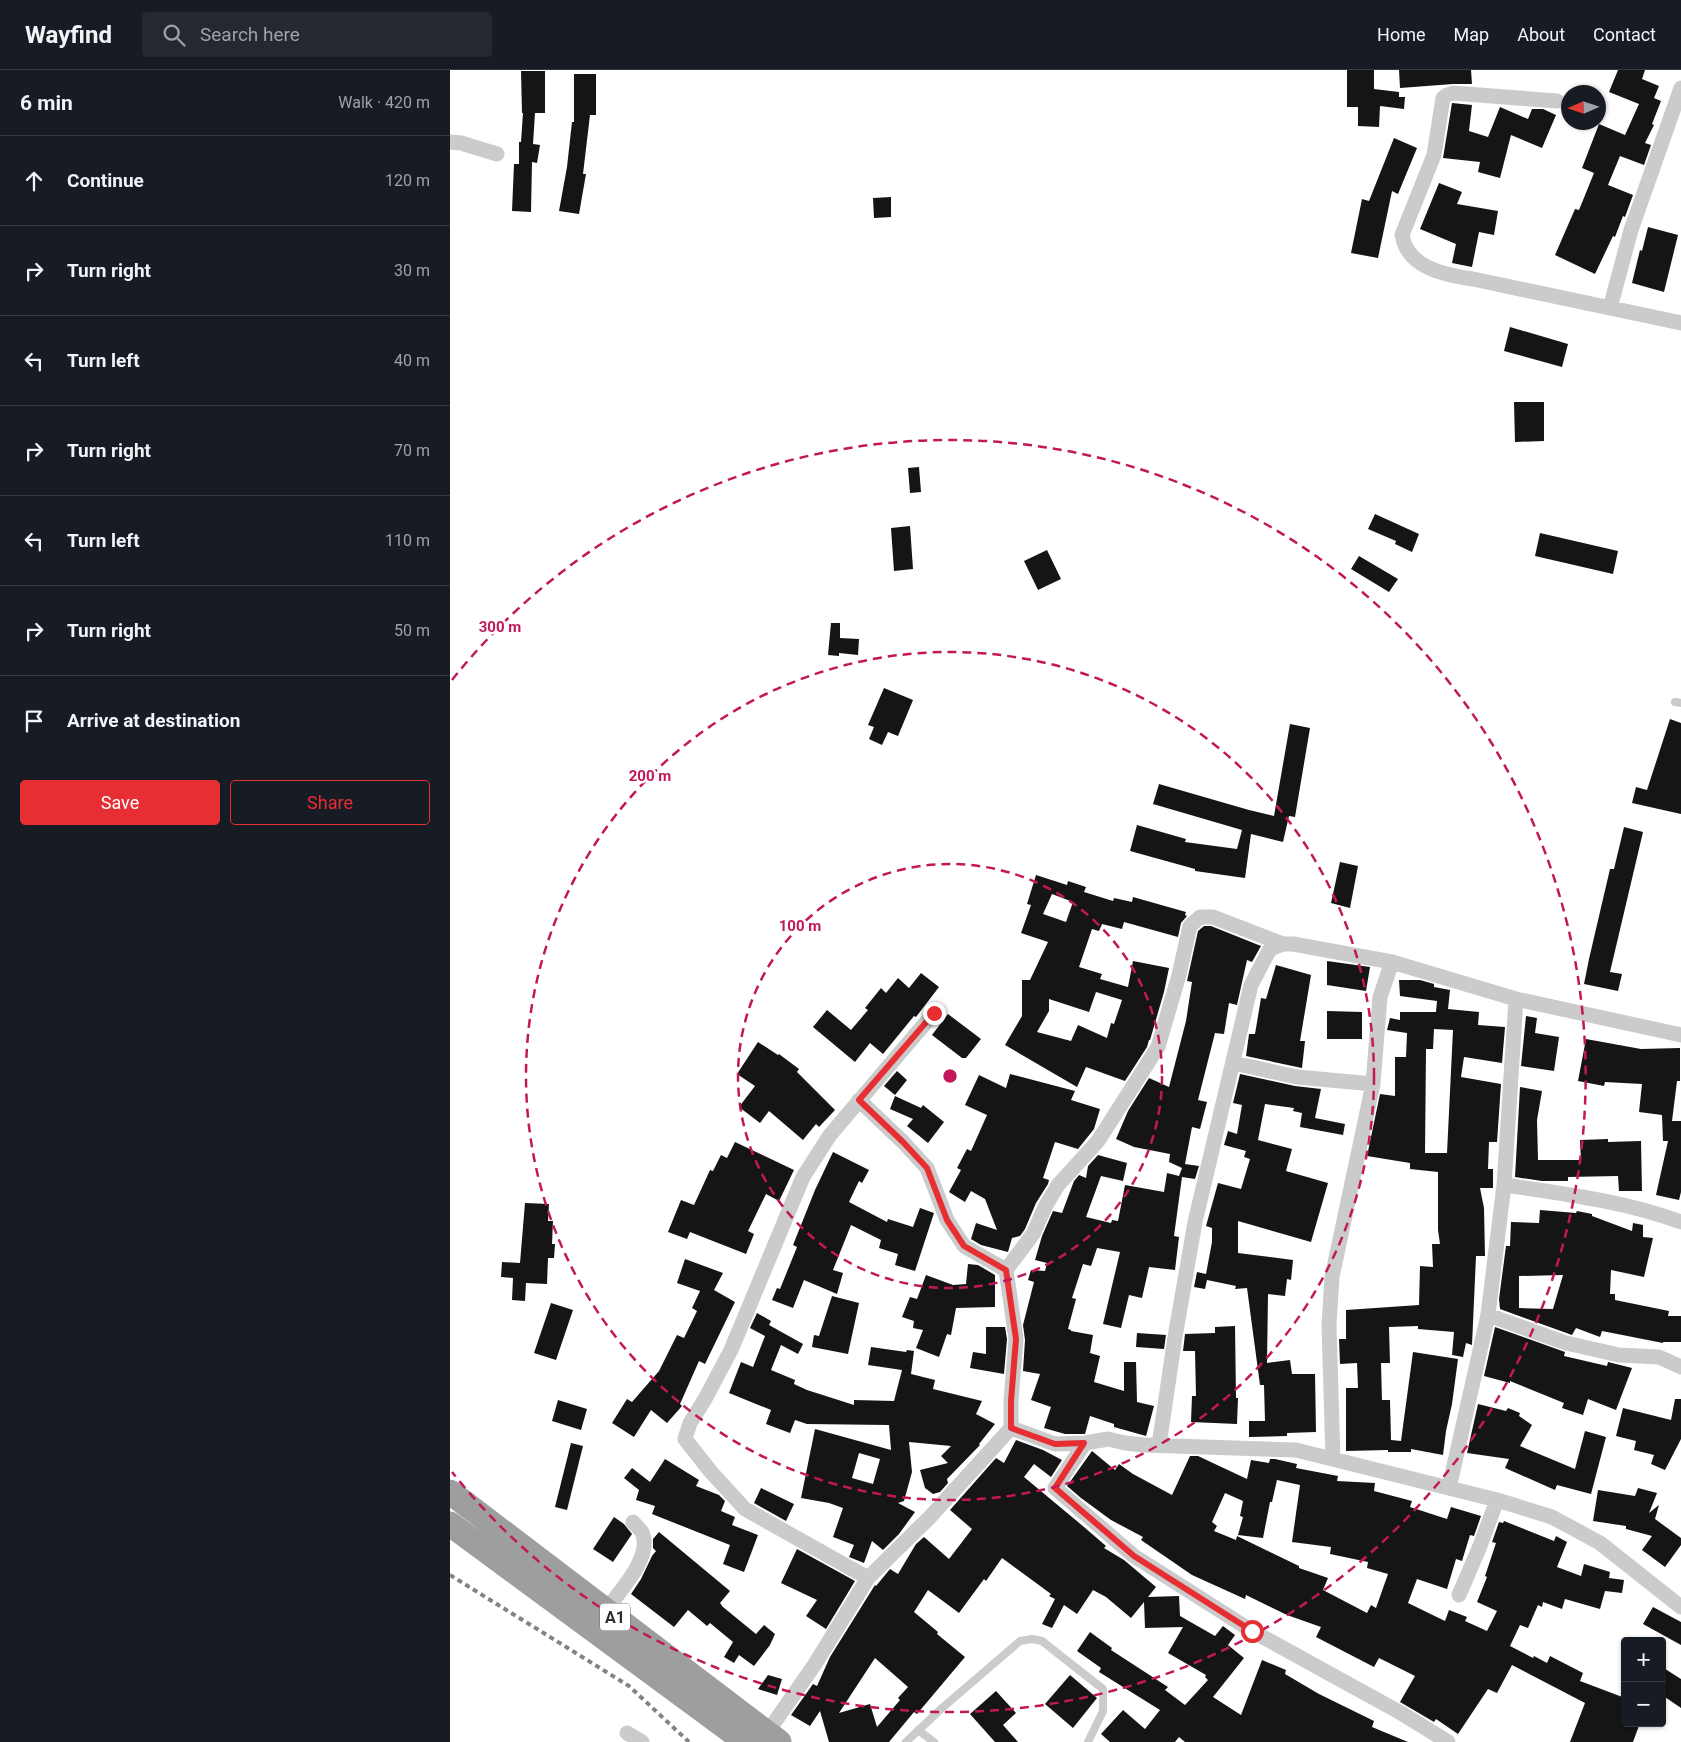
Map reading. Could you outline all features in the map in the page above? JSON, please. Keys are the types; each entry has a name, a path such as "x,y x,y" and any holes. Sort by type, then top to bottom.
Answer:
{"highway":[{"name":"A1","path":"450,1492 606,1610 764,1739"},
{"name":"A1","path":"450,1524 764,1739"}],"street":[{"path":"1610,308 1630,230 1681,88"},
{"path":"1557,101 1453,94 1443,98 1434,155 1402,235 1406,247 1413,258 1434,271 1455,277 1473,279 1681,323"},
{"path":"450,142 461,143 497,154"},
{"path":"764,1739 816,1664 868,1578 930,1517 1011,1428 1011,1401 1016,1339 1006,1270 1033,1234 1045,1207 1058,1185 1098,1141 1158,1047 1179,975 1190,926 1200,917 1213,917 1283,944"},
{"path":"1159,1445 1195,1222 1251,986 1270,949 1283,944 1294,944 1392,962 1516,999 1681,1034"},
{"path":"1333,1459 1329,1325 1332,1277 1373,1084 1380,997 1392,962"},
{"path":"1449,1488 1488,1315 1504,1185 1516,999"},
{"path":"868,1578 745,1509 711,1472 685,1439 690,1423 732,1350 803,1177 830,1135 934,1013"},
{"path":"1233,1063 1297,1077 1373,1084"},
{"path":"859,1100 927,1168 947,1220 964,1246 1006,1270"},
{"path":"1504,1185 1597,1198 1650,1211 1681,1222"},
{"path":"1488,1315 1566,1343 1619,1355 1659,1356 1681,1359"},
{"path":"1659,1356 1681,1366"},
{"path":"1011,1428 1055,1444 1084,1443 1108,1439 1125,1443 1159,1445 1296,1450 1497,1500 1552,1517 1600,1543 1681,1607"},
{"path":"1084,1443 1055,1488 1134,1556 1252,1631 1401,1713 1448,1742"},
{"path":"1459,1594 1497,1500"},
{"path":"606,1610 640,1563 644,1549 643,1534 633,1522"},
{"path":"627,1733 642,1742"}],"lane":[{"path":"906,1742 940,1709 1020,1641 1032,1639 1042,1641 1103,1689 1103,1711 1088,1742"},
{"path":"918,1730 934,1742"}],"building":[{"path":"1347,70 1374,70 1374,89 1399,92 1399,97 1405,97 1404,109 1380,106 1379,127 1358,126 1358,107 1347,107"},
{"path":"1399,70 1471,70 1472,84 1400,88"},
{"path":"1618,70 1645,70 1642,79 1659,86 1654,98 1661,101 1652,124 1654,125 1645,143 1651,145 1644,165 1620,156 1608,185 1633,195 1625,217 1623,216 1615,237 1613,236 1595,274 1555,255 1575,209 1579,210 1594,173 1582,168 1597,130 1606,130 1606,127 1625,135 1639,104 1609,92"},
{"path":"521,71 545,71 545,113 535,113 533,144 540,145 537,163 532,162 531,212 512,211 514,164 519,164 519,142 521,142 523,113"},
{"path":"574,74 596,74 596,115 590,115 583,174 586,174 579,214 559,211 567,167 572,122 574,122"},
{"path":"1452,103 1472,105 1469,131 1488,137 1500,107 1528,119 1532,109 1543,109 1556,115 1542,148 1511,135 1500,178 1478,172 1480,162 1443,158"},
{"path":"1394,138 1417,148 1398,194 1392,191 1378,258 1351,253 1362,199 1369,201"},
{"path":"1439,183 1462,192 1457,204 1498,211 1494,235 1479,232 1472,267 1452,263 1456,244 1420,229"},
{"path":"891,197 891,217 874,218 873,198"},
{"path":"1648,227 1678,235 1664,292 1632,283"},
{"path":"1510,327 1568,344 1562,367 1504,351"},
{"path":"1514,402 1544,402 1544,441 1515,442"},
{"path":"919,467 921,492 910,493 908,468"},
{"path":"1375,514 1419,534 1412,552 1395,544 1396,541 1368,529"},
{"path":"910,526 913,569 894,571 891,528"},
{"path":"1540,533 1618,551 1613,574 1535,556"},
{"path":"1047,550 1061,579 1038,590 1024,561"},
{"path":"1359,556 1398,579 1389,592 1351,569"},
{"path":"831,623 840,623 840,638 859,639 858,655 839,653 839,656 828,655"},
{"path":"884,688 913,700 898,736 888,732 882,745 869,739 874,727 868,725"},
{"path":"1670,719 1681,723 1681,814 1632,803 1636,787 1647,790"},
{"path":"1290,724 1310,728 1295,817 1289,816 1283,842 1251,834 1245,878 1195,871 1195,869 1130,851 1137,825 1186,839 1185,842 1237,849 1242,830 1153,804 1159,784 1274,816"},
{"path":"1624,827 1643,832 1610,972 1622,974 1618,991 1584,984 1610,869 1614,869"},
{"path":"1340,862 1358,866 1350,908 1331,903"},
{"path":"1036,875 1067,885 1068,881 1086,887 1084,892 1113,901 1114,898 1132,902 1133,897 1186,912 1185,915 1187,916 1181,923 1178,937 1124,922 1122,929 1102,924 1099,931 1092,929 1079,967 1102,974 1100,979 1128,987 1133,961 1169,968 1150,1040 1125,1081 1086,1067 1077,1087 1005,1045 1022,1016 1022,980 1030,980 1048,942 1021,933 1031,905 1027,904","holes":["1052,894 1073,902 1066,922 1043,914","1096,992 1122,1000 1114,1024 1111,1023 1107,1038 1078,1025 1071,1041 1037,1032 1049,1011 1049,999 1089,1012"]},
{"path":"1204,926 1211,926 1261,946 1252,962 1247,960 1237,1005 1229,1003 1224,1034 1215,1033 1198,1100 1207,1102 1200,1129 1192,1127 1185,1164 1199,1166 1195,1179 1182,1177 1174,1236 1179,1237 1175,1270 1149,1267 1142,1298 1129,1295 1121,1328 1103,1324 1120,1252 1097,1248 1091,1266 1083,1264 1072,1298 1076,1299 1068,1329 1093,1335 1090,1353 1100,1356 1094,1382 1124,1391 1124,1362 1136,1362 1137,1402 1154,1406 1146,1436 1114,1427 1114,1424 1090,1416 1085,1434 1065,1434 1044,1428 1051,1407 1031,1400 1040,1374 1023,1371 1025,1340 1023,1325 1034,1282 1028,1280 1031,1270 1045,1271 1047,1263 1035,1260 1042,1236 1053,1211 1062,1213 1074,1181 1079,1175 1086,1178 1088,1166 1098,1155 1127,1163 1123,1181 1101,1176 1086,1217 1111,1223 1112,1220 1118,1221 1125,1185 1164,1192 1167,1173 1179,1176 1182,1168 1169,1162 1170,1154 1134,1147 1116,1139 1128,1111 1149,1078 1169,1087 1186,1021 1192,982 1187,981 1198,931"},
{"path":"1327,961 1370,967 1366,991 1327,985"},
{"path":"1276,965 1311,975 1300,1041 1305,1041 1302,1068 1246,1056 1249,1034 1255,1034 1261,998 1266,999"},
{"path":"921,973 939,987 916,1017 914,1016 883,1054 870,1043 855,1062 813,1027 827,1010 851,1030 868,1010 865,1008 881,988 886,993 898,978 909,988"},
{"path":"1399,980 1420,980 1434,984 1434,987 1450,990 1448,1009 1479,1012 1478,1025 1505,1027 1502,1063 1464,1057 1461,1077 1501,1084 1497,1142 1489,1142 1488,1169 1493,1169 1493,1188 1480,1188 1484,1208 1485,1256 1476,1256 1472,1345 1466,1343 1463,1357 1452,1355 1454,1332 1418,1329 1418,1326 1389,1327 1390,1363 1381,1363 1382,1400 1390,1400 1391,1440 1401,1441 1413,1352 1458,1359 1443,1455 1411,1449 1411,1452 1388,1452 1388,1450 1346,1451 1346,1388 1358,1388 1357,1363 1340,1364 1339,1339 1346,1339 1346,1310 1419,1305 1420,1266 1433,1267 1432,1244 1440,1244 1438,1230 1438,1172 1410,1169 1410,1163 1367,1156 1380,1094 1395,1096 1395,1057 1406,1057 1407,1033 1387,1030 1390,1018 1400,1020 1400,1012 1436,1012 1437,1001 1400,996","holes":["1434,1029 1453,1030 1447,1153 1425,1153 1426,1049 1433,1049"]},
{"path":"1327,1011 1362,1012 1362,1039 1327,1039"},
{"path":"948,1014 981,1039 966,1058 962,1058 932,1035"},
{"path":"1526,1016 1537,1018 1535,1033 1559,1037 1554,1071 1521,1066"},
{"path":"1586,1039 1641,1049 1680,1048 1680,1081 1677,1081 1672,1121 1681,1121 1681,1192 1679,1200 1656,1195 1668,1141 1663,1141 1662,1115 1639,1112 1642,1084 1605,1082 1604,1086 1578,1081"},
{"path":"758,1042 779,1054 799,1069 797,1072 835,1110 819,1127 816,1124 803,1140 769,1111 760,1123 739,1107 755,1086 737,1074"},
{"path":"897,1071 907,1080 895,1095 884,1086"},
{"path":"1010,1074 1075,1091 1071,1100 1100,1109 1094,1129 1078,1149 1055,1142 1043,1178 1049,1180 1048,1184 1036,1203 1025,1229 1020,1236 1012,1238 1008,1252 981,1245 971,1239 976,1223 997,1230 985,1199 971,1191 965,1202 949,1192 961,1170 957,1168 967,1149 971,1151 987,1115 965,1105 979,1075 1006,1088"},
{"path":"1240,1074 1295,1086 1321,1089 1315,1118 1345,1124 1343,1135 1300,1127 1302,1113 1293,1111 1294,1108 1265,1104 1258,1140 1292,1149 1286,1171 1328,1183 1311,1242 1238,1221 1238,1253 1293,1260 1291,1280 1287,1279 1285,1296 1268,1294 1267,1363 1290,1360 1292,1374 1315,1374 1316,1432 1287,1433 1287,1436 1249,1437 1249,1421 1265,1421 1264,1385 1260,1385 1247,1288 1235,1289 1236,1286 1207,1280 1205,1289 1194,1287 1197,1272 1206,1274 1212,1242 1212,1228 1206,1226 1218,1183 1241,1189 1250,1159 1244,1157 1246,1151 1224,1145 1228,1131 1237,1134 1242,1105 1233,1103"},
{"path":"1520,1087 1542,1091 1537,1120 1538,1160 1581,1160 1580,1140 1608,1139 1608,1142 1641,1141 1642,1191 1619,1191 1618,1176 1568,1177 1568,1181 1542,1181 1515,1177"},
{"path":"895,1096 921,1108 923,1105 944,1122 928,1143 907,1126 913,1119 890,1109"},
{"path":"735,1142 794,1170 779,1201 766,1194 748,1231 754,1234 746,1254 690,1232 687,1239 668,1232 681,1200 694,1205 710,1170 713,1171 721,1155 727,1158"},
{"path":"833,1152 869,1170 862,1183 859,1181 849,1202 887,1222 888,1219 913,1227 920,1208 934,1213 915,1271 895,1265 898,1254 879,1248 881,1240 851,1225 833,1270 843,1273 837,1294 804,1280 793,1308 772,1300 777,1288 780,1289 797,1247 793,1245 815,1190"},
{"path":"525,1203 549,1204 548,1221 553,1221 552,1244 555,1244 554,1258 548,1258 547,1284 526,1283 525,1301 512,1300 513,1278 501,1277 502,1262 520,1263"},
{"path":"1540,1210 1576,1213 1577,1211 1592,1214 1592,1216 1632,1231 1633,1223 1643,1225 1643,1237 1653,1238 1644,1277 1611,1270 1610,1294 1615,1294 1615,1300 1669,1311 1668,1316 1681,1316 1681,1342 1663,1343 1602,1331 1600,1337 1576,1328 1572,1335 1500,1309 1499,1299 1506,1246 1510,1246 1511,1222 1539,1223","holes":["1563,1275 1553,1309 1519,1308 1519,1276"]},
{"path":"685,1259 723,1273 714,1290 735,1302 705,1364 699,1361 680,1404 682,1406 667,1423 651,1410 634,1437 612,1423 627,1399 632,1402 659,1371 677,1335 684,1338 697,1311 692,1308 700,1291 677,1283"},
{"path":"968,1264 978,1265 995,1275 995,1307 956,1308 951,1335 947,1334 939,1357 916,1348 923,1330 913,1328 914,1321 902,1317 910,1297 917,1299 926,1275 953,1285 966,1284"},
{"path":"832,1296 859,1303 848,1354 812,1347 814,1335 819,1336"},
{"path":"551,1303 573,1310 556,1360 534,1353"},
{"path":"757,1313 771,1321 769,1325 803,1344 798,1354 781,1345 771,1370 795,1380 794,1384 807,1390 854,1405 854,1400 894,1401 902,1370 868,1365 871,1347 906,1352 907,1350 914,1351 911,1374 935,1380 933,1389 982,1401 976,1414 995,1424 980,1445 947,1479 948,1483 940,1492 933,1494 925,1488 920,1470 948,1463 941,1456 951,1446 909,1442 912,1472 904,1501 898,1503 915,1512 899,1534 883,1550 872,1541 864,1563 849,1557 854,1545 833,1537 843,1508 829,1503 801,1498 815,1429 891,1450 889,1425 807,1424 795,1420 790,1433 766,1424 771,1410 729,1393 741,1362 753,1367 765,1336 750,1328","holes":["859,1453 880,1459 873,1484 852,1478"]},
{"path":"1235,1326 1236,1398 1238,1398 1237,1424 1191,1422 1192,1396 1196,1396 1195,1351 1183,1351 1185,1334 1215,1333 1215,1327"},
{"path":"986,1327 1005,1327 1007,1339 1004,1374 970,1368 973,1352 986,1354"},
{"path":"1495,1327 1565,1352 1564,1356 1607,1366 1608,1362 1632,1368 1616,1410 1588,1399 1583,1415 1562,1408 1564,1403 1510,1381 1510,1383 1484,1376"},
{"path":"1137,1333 1166,1335 1164,1349 1136,1347"},
{"path":"1675,1399 1681,1399 1681,1439 1665,1470 1651,1464 1654,1455 1634,1450 1636,1441 1616,1436 1623,1408 1671,1420"},
{"path":"558,1400 587,1409 581,1430 552,1421"},
{"path":"1478,1404 1506,1411 1508,1408 1520,1413 1519,1416 1532,1425 1520,1446 1575,1469 1585,1431 1606,1437 1591,1494 1557,1485 1555,1490 1505,1468 1509,1459 1467,1453"},
{"path":"1016,1440 1043,1450 1062,1460 1051,1477 1034,1464 1024,1477 1106,1546 1104,1548 1124,1560 1156,1587 1148,1597 1179,1596 1180,1616 1215,1636 1223,1626 1235,1635 1228,1645 1244,1658 1213,1697 1241,1715 1262,1660 1286,1670 1285,1674 1319,1694 1374,1721 1372,1727 1408,1742 1185,1742 1179,1737 1175,1742 1110,1742 1101,1734 1123,1710 1145,1729 1160,1710 1099,1672 1101,1668 1077,1651 1090,1632 1112,1648 1111,1650 1168,1687 1165,1690 1185,1705 1208,1680 1205,1677 1206,1675 1168,1653 1183,1627 1145,1628 1144,1602 1131,1618 1106,1597 1093,1590 1077,1614 1064,1605 1052,1628 1042,1624 1055,1599 1049,1596 1051,1594 1002,1558 986,1581 984,1579 959,1613 928,1590 914,1612 965,1657 917,1714 914,1712 889,1742 829,1742 820,1711 810,1726 791,1715 813,1684 817,1686 830,1657 875,1585 890,1569 898,1574 916,1544 924,1537 949,1559 972,1529 950,1510 996,1458 1004,1463","holes":["875,1658 908,1687 898,1698 900,1700 877,1727 870,1704 839,1713"]},
{"path":"571,1443 583,1446 567,1510 555,1507"},
{"path":"1092,1451 1115,1470 1119,1464 1133,1474 1172,1495 1190,1456 1198,1456 1247,1479 1251,1460 1269,1463 1270,1459 1275,1459 1297,1464 1296,1468 1338,1476 1337,1481 1375,1483 1374,1491 1412,1501 1410,1507 1447,1519 1451,1507 1481,1516 1474,1536 1470,1535 1462,1561 1456,1559 1447,1589 1417,1579 1408,1603 1445,1621 1449,1610 1467,1617 1465,1621 1487,1631 1497,1611 1477,1602 1487,1577 1485,1576 1496,1543 1492,1542 1499,1522 1503,1523 1504,1521 1554,1541 1556,1536 1567,1542 1557,1567 1581,1576 1584,1564 1610,1572 1609,1578 1624,1580 1622,1593 1605,1591 1600,1609 1565,1599 1562,1609 1543,1602 1542,1607 1538,1605 1528,1628 1520,1625 1510,1646 1547,1663 1550,1656 1583,1673 1580,1681 1621,1696 1621,1727 1639,1727 1633,1742 1570,1742 1585,1703 1512,1665 1497,1693 1488,1689 1458,1734 1436,1719 1434,1722 1400,1702 1415,1676 1379,1658 1374,1667 1316,1637 1321,1627 1287,1615 1246,1595 1245,1599 1192,1575 1141,1540 1143,1537 1111,1520 1067,1486","holes":["1277,1480 1300,1485 1292,1542 1331,1547 1330,1554 1368,1562 1367,1568 1388,1574 1376,1608 1371,1605 1367,1613 1323,1590 1328,1578 1299,1568 1299,1566 1237,1536 1236,1540 1214,1531 1217,1526 1212,1522 1225,1493 1243,1501 1240,1516 1243,1517 1238,1535 1263,1538 1270,1502 1272,1502"]},
{"path":"665,1459 699,1480 696,1486 719,1495 725,1501 721,1511 735,1517 732,1525 758,1535 744,1572 723,1564 730,1545 652,1514 655,1506 636,1500 639,1490 624,1478 632,1468 650,1482"},
{"path":"761,1488 794,1504 786,1521 754,1503"},
{"path":"1638,1488 1657,1493 1649,1513 1659,1505 1655,1519 1681,1538 1681,1545 1665,1567 1642,1550 1652,1536 1626,1529 1626,1526 1593,1521 1598,1490 1635,1496"},
{"path":"614,1517 624,1524 632,1534 613,1562 593,1549"},
{"path":"659,1532 730,1591 720,1603 723,1607 756,1634 764,1625 775,1634 770,1645 754,1666 739,1655 734,1663 724,1657 733,1642 710,1623 707,1626 688,1610 674,1627 631,1594 656,1551 653,1548 653,1539"},
{"path":"797,1549 855,1581 826,1629 806,1616 817,1600 781,1583"},
{"path":"1653,1607 1681,1622 1681,1645 1643,1624"},
{"path":"1666,1670 1681,1679 1681,1708 1666,1698"},
{"path":"768,1675 782,1679 777,1695 758,1689"},
{"path":"1070,1675 1097,1698 1073,1728 1045,1704"},
{"path":"996,1691 1016,1713 1003,1725 1018,1742 995,1742 970,1714"}],"railway":[{"path":"450,1575 629,1686 689,1742"}],"route":[{"path":"934,1013 859,1100 927,1168 947,1220 964,1246 1006,1270 1016,1339 1011,1401 1011,1428 1055,1444 1084,1443 1055,1488 1134,1556 1252,1631"}]}
